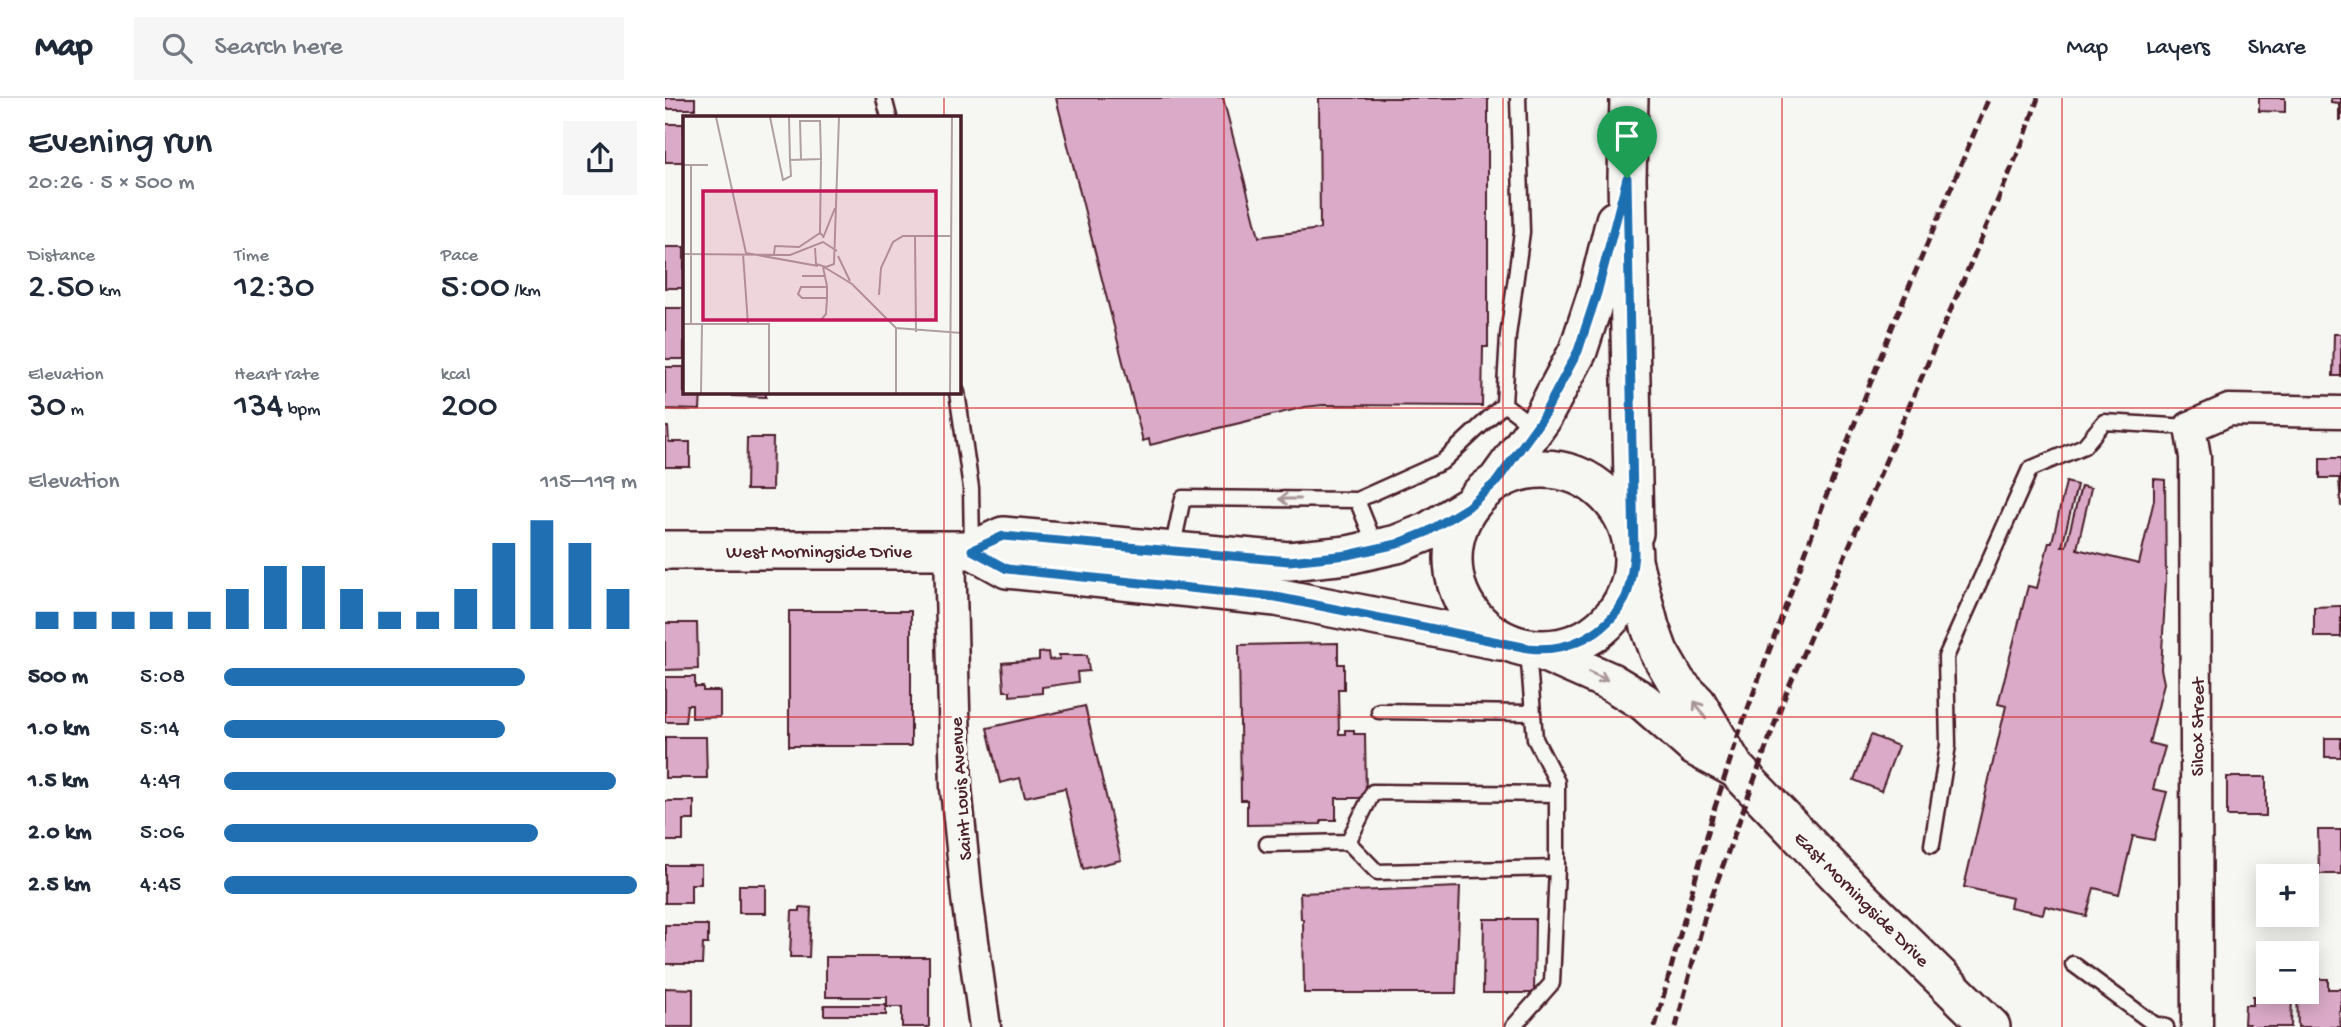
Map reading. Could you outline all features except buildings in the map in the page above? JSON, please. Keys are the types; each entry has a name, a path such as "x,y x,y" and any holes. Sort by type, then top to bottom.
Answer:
{"street":[{"path":"1627,178 1597,293 1578,351 1535,427 1497,481 1468,507 1454,540 1453,575 1467,608 1480,625 1521,646 1552,649 1582,641 1608,622 1626,597 1634,558 1627,178 1629,98"},
{"path":"2190,427 2229,410 2341,412"},
{"name":"Silcox Street","path":"2190,427 2195,471 2197,1027"},
{"path":"1497,481 1525,470 1559,469 1590,481 1615,503 1631,533 1650,627 1659,652 1677,683 1697,703 1735,768"},
{"name":"West Morningside Drive","path":"665,551 961,550 1003,536 1289,561 1348,555 1397,544 1427,532 1468,507"},
{"name":"West Morningside Drive","path":"961,550 1007,569 1276,597 1521,646 1611,682 1644,702 1695,747 1735,768"},
{"name":"Saint Louis Avenue","path":"961,550 956,788 967,898 985,1027"},
{"name":"East Morningside Drive","path":"1735,768 1850,888 1991,1027"}],"lane":[{"path":"884,98 889,116"},
{"path":"1172,551 1183,498 1357,500 1442,462 1504,404 1508,336 1522,232 1518,98"},
{"path":"957,394 971,488 961,550"},
{"path":"1504,404 1535,427"},
{"path":"1932,845 1948,745 1946,657 2030,469 2084,446 2104,422 2190,427"},
{"path":"1357,500 1377,549"},
{"path":"1513,1027 1552,983 1557,869 1557,782 1535,739 1521,646"},
{"path":"1379,710 1533,713"},
{"path":"1348,842 1373,792 1557,794"},
{"path":"1267,844 1348,842 1377,872 1557,869"},
{"path":"2073,964 2154,1024 2166,1027"}],"railway":[{"path":"1655,1027 1714,810 1740,730 1893,325 1989,98"},
{"path":"1676,1027 1706,912 1786,693 2024,139 2038,98"}],"route":[{"path":"1627,178 1634,555 1626,597 1608,622 1582,641 1552,649 1528,648 1276,597 1007,569 972,550 1003,536 1289,561 1348,555 1397,544 1427,532 1468,507 1497,481 1541,420 1578,351 1597,293 1627,178"}]}
